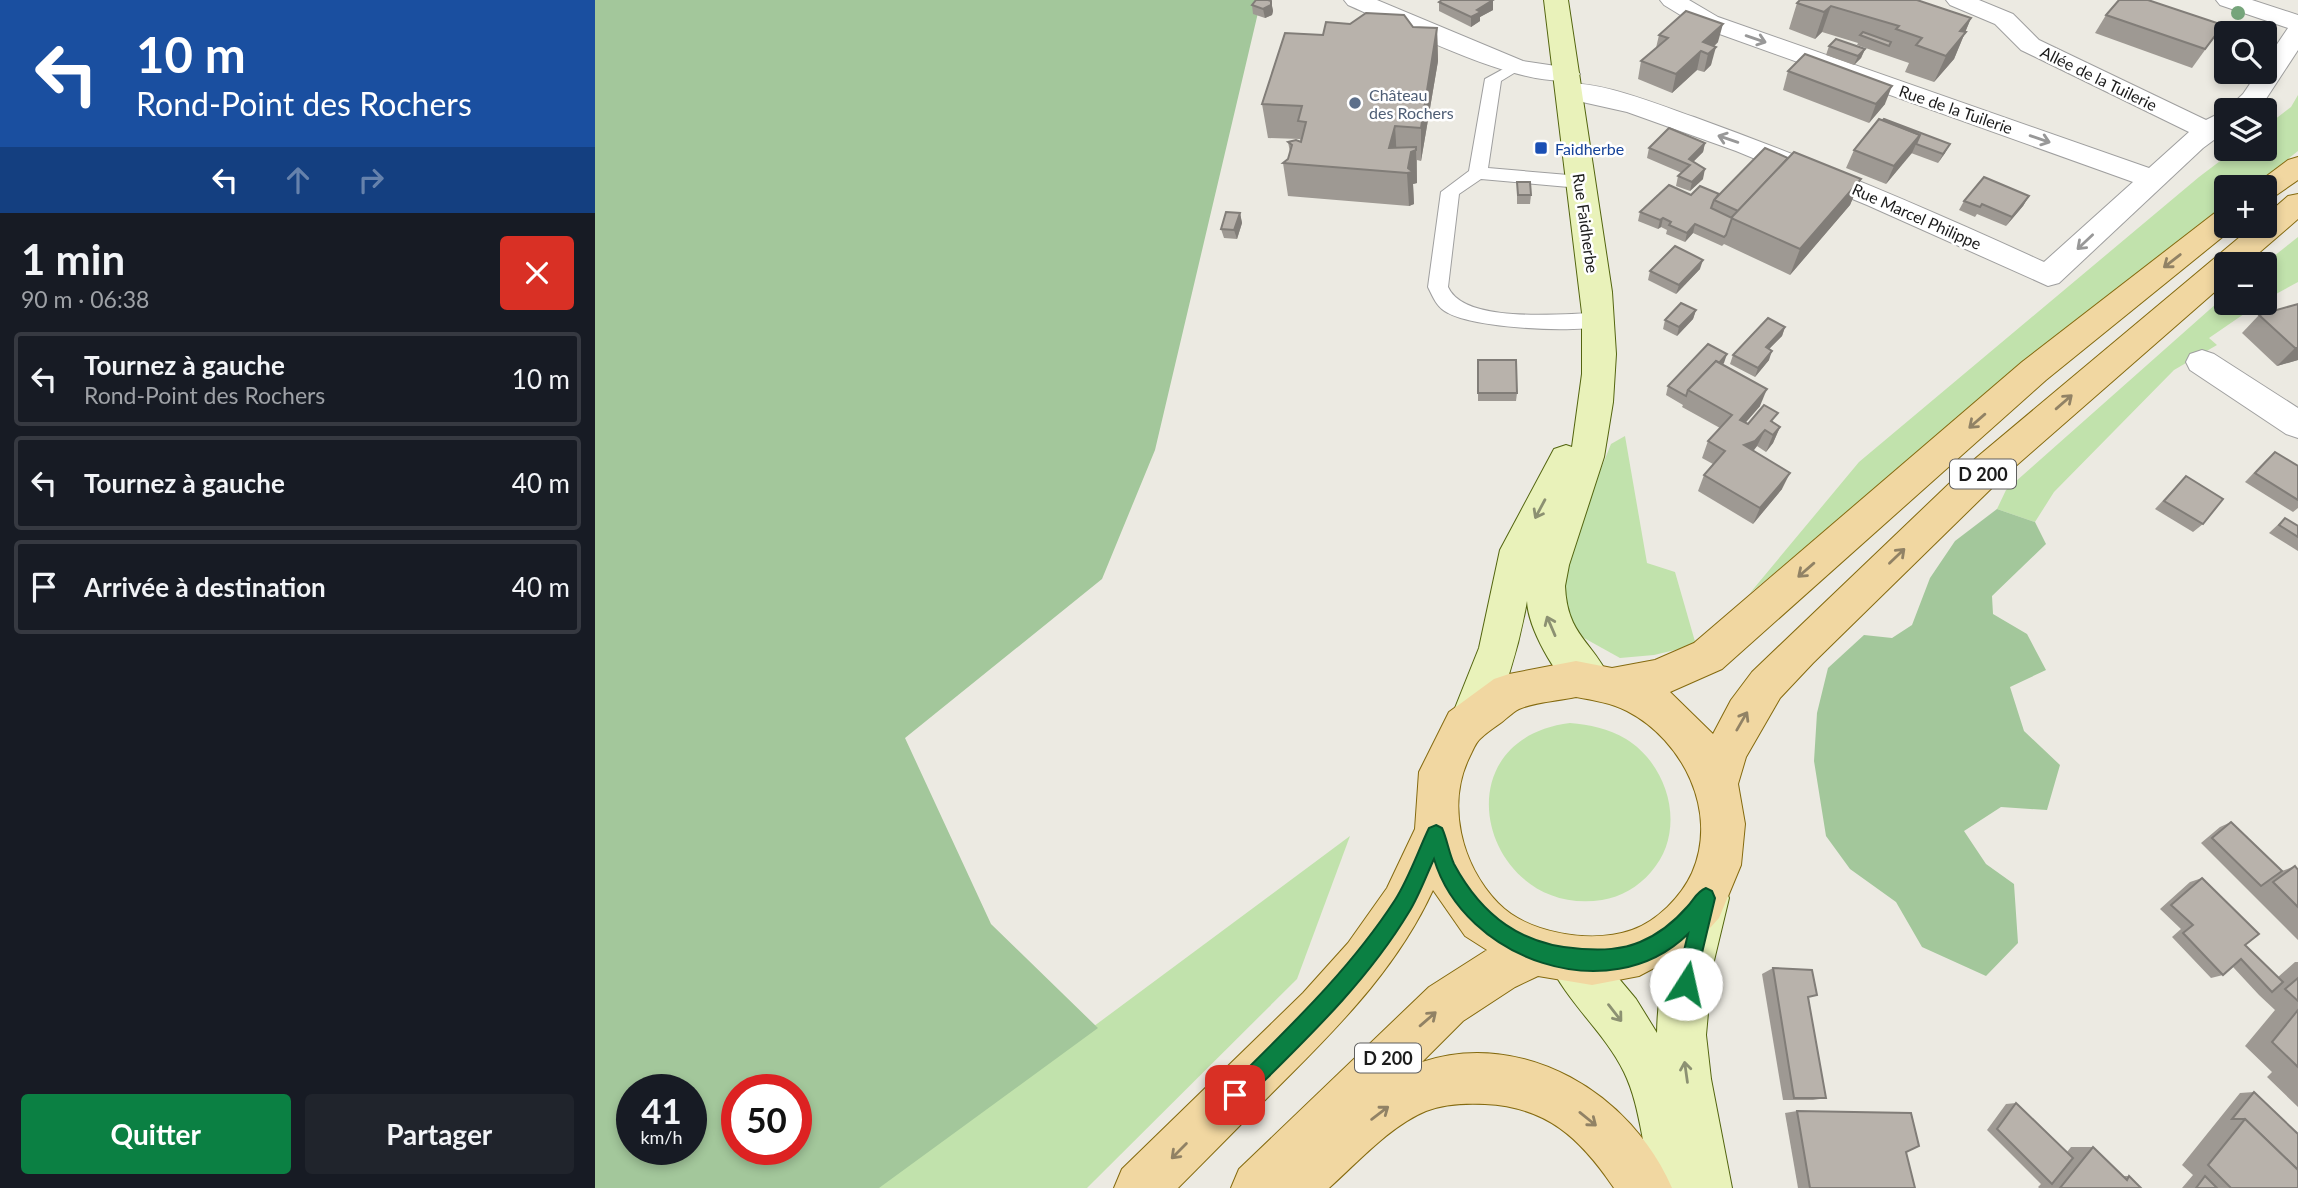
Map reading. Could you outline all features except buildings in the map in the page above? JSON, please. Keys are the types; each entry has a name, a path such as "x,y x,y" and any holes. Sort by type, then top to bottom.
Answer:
{"main road":[{"name":"Rue Faidherbe","path":"1556,0 1599,320 1599,373 1586,460 1552,553 1544,593 1546,612 1558,641 1602,684"},
{"path":"2277,181 2298,166"},
{"name":"D 200","path":"1716,784 1726,752 1746,714 1766,685 1798,650 1989,468 2298,203"},
{"name":"D 200","path":"1602,684 1659,678 1684,669 1717,649 2035,371 2214,229"},
{"name":"Rue Faidherbe","path":"1472,718 1499,648 1519,550 1594,405"},
{"path":"1705,1188 1685,1072 1682,1014 1689,960 1706,898 1717,871 1723,842 1722,813 1716,784 1695,745 1676,723 1640,698 1602,684 1561,679 1519,688 1494,700 1472,718 1453,742 1440,770 1434,802 1436,834 1446,867 1469,904 1503,935 1554,956 1608,960 1658,944 1685,924 1706,898"},
{"path":"1141,1188 1320,1010 1365,960 1403,904 1436,834"},
{"path":"1554,956 1615,1012 1633,1037 1646,1063 1670,1135 1681,1188"},
{"name":"D 200","path":"1258,1188 1417,1029 1446,1004 1498,970 1554,956"},
{"path":"1290,1188 1398,1099 1426,1085 1456,1078 1521,1081 1548,1091 1598,1127 1623,1155 1645,1188"}],"street":[{"path":"1356,0 1516,67 1545,73 1568,83"},
{"name":"Rue de la Tuilerie","path":"1672,0 1709,22 2153,179"},
{"name":"Allée de la Tuilerie","path":"1958,0 2004,19 2030,45 2214,124"},
{"path":"2228,0 2298,23"},
{"path":"2254,98 2298,31"},
{"name":"Rue Marcel Philippe","path":"1568,83 1793,162 1886,201 2048,276 2153,179"},
{"path":"2153,179 2214,128"},
{"path":"2202,362 2298,425"}],"lane":[{"path":"1478,173 1493,79 1516,67"},
{"path":"1580,182 1478,173 1450,192 1438,287 1443,299 1465,313 1480,317 1599,320"}],"green space":[{"path":"595,0 1261,0 1155,450 1102,579 905,738 991,924 1098,1028 879,1188 595,1188"},
{"path":"2298,95 2298,151 2268,175 2214,175 2214,219 1750,593 1859,462 2199,177 2220,161 2277,161 2277,118 2291,107"},
{"path":"2298,237 2298,282 2277,293 2277,254"},
{"path":"2214,306 2214,315 2243,315 2209,338 2217,345 2174,370 2054,492 2035,522 1997,509 2006,490"},
{"path":"1625,436 1647,563 1675,572 1696,645 1654,655 1620,658 1584,638 1566,612 1558,574 1611,444"},
{"path":"1997,509 2035,522 2046,544 1992,596 1993,614 2027,634 2046,670 2010,687 2024,731 2060,765 2047,810 2001,807 1964,831 1986,864 2014,884 2018,943 1986,976 1922,947 1896,902 1850,869 1826,836 1814,761 1817,713 1828,668 1864,635 1892,638 1912,625 1930,578 1955,541"},
{"path":"1570,723 1592,726 1626,739 1654,766 1669,801 1671,819 1662,856 1651,872 1635,887 1602,900 1561,898 1528,882 1504,856 1491,825 1490,791 1502,760 1528,736"},
{"path":"1350,836 1297,979 1087,1188 876,1188"}],"place":[{"name":"Château des Rochers","path":"1355,103"},
{"name":"Faidherbe","path":"1541,148"}],"route":[{"path":"1235,1095 1320,1010 1365,960 1403,904 1436,834 1440,851 1454,883 1475,911 1488,924 1519,945 1553,958 1590,962 1625,957 1642,951 1673,935 1706,898 1692,946 1686,984"}]}
